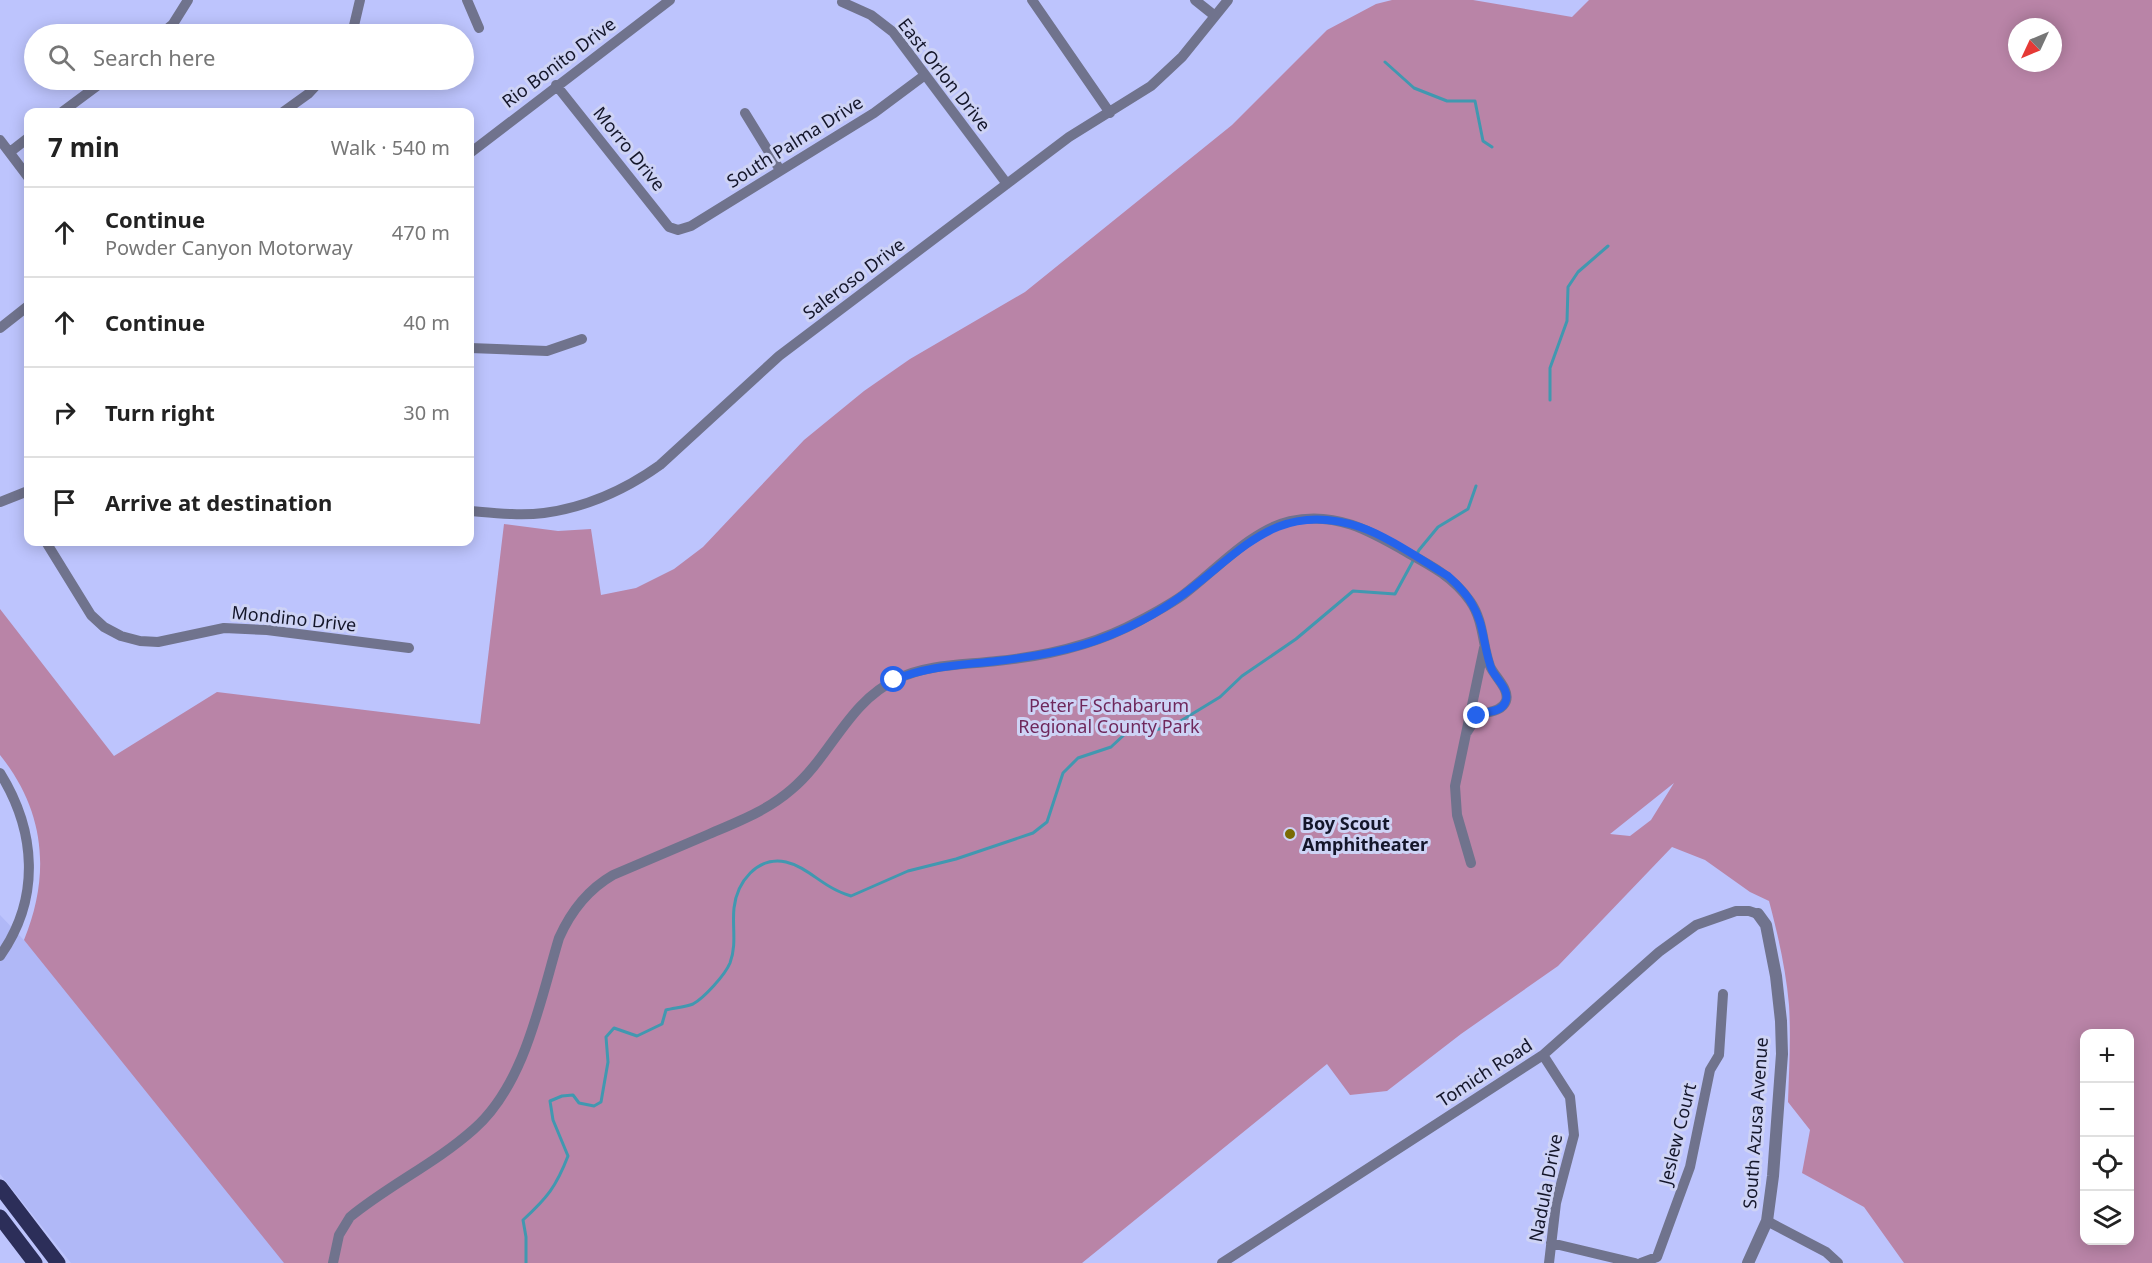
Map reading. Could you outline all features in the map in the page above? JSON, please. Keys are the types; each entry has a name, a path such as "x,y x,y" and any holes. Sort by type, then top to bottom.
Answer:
{"main road":[{"path":"0,1187 58,1263"},
{"path":"0,1217 35,1263"}],"street":[{"path":"173,24 188,0"},
{"path":"354,24 360,0"},
{"path":"467,0 479,28"},
{"name":"Rio Bonito Drive","path":"474,150 670,0"},
{"path":"1032,0 1110,113"},
{"path":"1195,0 1215,16"},
{"name":"Saleroso Drive","path":"474,511 544,513 597,501 640,479 660,465 779,356 1069,137 1142,93 1169,71 1228,0"},
{"name":"East Orlon Drive","path":"842,2 871,15 893,32 1007,184"},
{"name":"South Palma Drive","path":"678,230 691,226 874,113 925,75"},
{"name":"Morro Drive","path":"556,85 669,227 678,230"},
{"path":"67,108 92,90"},
{"path":"289,108 312,90"},
{"path":"745,113 780,170"},
{"path":"0,140 24,171"},
{"path":"10,152 24,141"},
{"path":"0,328 24,309"},
{"path":"474,348 547,351 582,339"},
{"path":"0,502 24,493"},
{"path":"333,1263 339,1235 350,1217 464,1137 483,1121 504,1095 523,1055 559,938 566,922 582,900 613,875 747,818 777,801 802,780 850,716 881,688 894,680 924,670 1048,654 1115,633 1154,613 1182,595 1254,538 1289,522 1317,519 1346,523 1372,532 1448,576 1472,603 1478,616 1490,665 1506,692 1506,702 1496,711 1484,712 1477,716 1467,732"},
{"name":"Mondino Drive","path":"48,546 91,615 104,627 130,638 158,642 224,627 267,630 409,648"},
{"path":"1471,863 1457,815 1455,795 1467,724 1485,642"},
{"path":"0,773 20,810 29,849 30,870 23,908 6,948 0,956"},
{"name":"Tomich Road","path":"1222,1263 1544,1055 1659,952 1696,925 1737,911 1758,914"},
{"name":"South Azusa Avenue","path":"1748,1263 1767,1221 1776,1142 1782,1054 1776,976 1766,925 1758,914"},
{"name":"Jeslew Court","path":"1641,1263 1657,1257 1690,1167 1710,1070 1719,1055 1723,994"},
{"name":"Nadula Drive","path":"1544,1055 1570,1097 1574,1135 1556,1203 1548,1263"},
{"path":"1767,1221 1827,1252 1838,1263"},
{"path":"1551,1243 1635,1263"}],"shaded area":[{"path":"0,915 39,956 288,1263 71,1263 0,1174"}],"green space":[{"name":"Peter F Schabarum Regional County Park","path":"1392,0 1473,0 1572,17 1589,0 2152,0 2152,1263 1904,1263 1864,1207 1802,1173 1810,1130 1788,1102 1789,1005 1781,953 1769,901 1750,892 1705,860 1672,847 1558,966 1461,1034 1387,1091 1350,1095 1327,1064 1082,1263 284,1263 24,940 38,891 39,844 27,798 0,755 0,609 114,756 217,692 480,724 504,524 558,531 591,529 601,595 636,588 674,569 703,547 804,440 864,391 910,359 1025,292 1232,125 1327,30 1376,4","holes":["1674,783 1651,820 1630,836 1610,834"]}],"waterway":[{"path":"1385,62 1414,88 1447,101 1475,101 1483,141 1492,147"},
{"path":"1550,400 1550,368 1567,321 1568,287 1578,272 1608,246"},
{"path":"526,1263 526,1237 523,1220 550,1191 568,1156 553,1120 550,1101 562,1096 573,1095 579,1103 594,1106 601,1102 608,1062 606,1037 614,1028 637,1036 662,1024 666,1010 693,1004 714,986 730,963 736,898 744,880 750,873 766,863 786,862 851,896 908,871 956,859 1033,833 1047,822 1063,773 1078,758 1111,747 1125,734 1148,732 1174,725 1220,697 1242,676 1296,639 1353,591 1395,594 1419,550 1438,527 1468,509 1476,486"}],"place":[{"name":"Boy Scout Amphitheater","path":"1290,834"}],"route":[{"path":"894,680 924,670 1048,654 1094,641 1115,633 1167,605 1264,532 1289,522 1317,519 1346,523 1372,532 1448,576 1457,584 1472,603 1478,616 1490,665 1506,692 1504,705 1496,711 1484,712 1477,716"}]}
